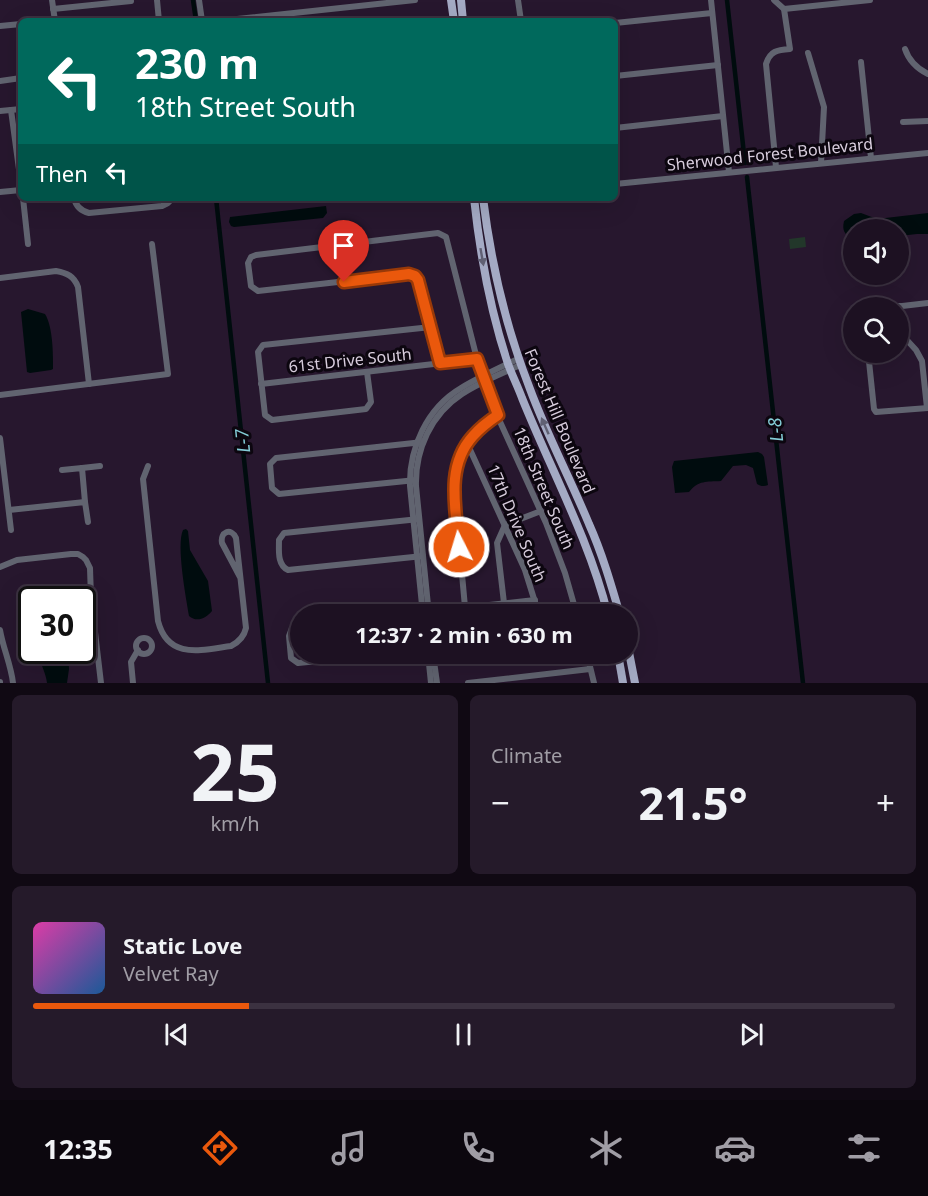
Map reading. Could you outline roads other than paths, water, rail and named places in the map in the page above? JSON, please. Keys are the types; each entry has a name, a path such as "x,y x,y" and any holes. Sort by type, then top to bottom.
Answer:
{"main road":[{"path":"451,0 453,18"},
{"path":"461,0 463,18"},
{"name":"Forest Hill Boulevard","path":"474,201 488,285 510,367 580,532 605,604"},
{"name":"Forest Hill Boulevard","path":"484,201 487,230 497,282 519,362 539,414 590,525 617,604"},
{"path":"546,452 557,466 578,514 590,525"},
{"path":"580,532 588,533 616,600"},
{"path":"620,664 623,683"},
{"path":"631,664 635,683"}],"street":[{"path":"52,0 54,18"},
{"path":"157,0 159,18"},
{"path":"199,0 202,18"},
{"path":"246,18 415,0"},
{"path":"518,0 521,18"},
{"path":"711,0 729,172"},
{"path":"774,0 784,9 790,49 773,52 766,64 776,167"},
{"path":"784,9 870,0"},
{"path":"53,9 130,1"},
{"path":"618,23 712,13"},
{"path":"0,26 18,24"},
{"path":"904,49 912,62 928,74"},
{"path":"808,53 824,107 820,163"},
{"path":"861,62 871,158"},
{"path":"618,76 718,65"},
{"path":"0,81 18,78"},
{"path":"0,111 18,109"},
{"path":"11,110 18,162"},
{"path":"618,128 723,116"},
{"path":"903,122 928,121"},
{"name":"Sherwood Forest Boulevard","path":"618,184 928,153"},
{"path":"0,192 18,190"},
{"path":"23,201 28,243"},
{"path":"75,201 79,209 89,213 162,206 170,201"},
{"name":"18th Street South","path":"431,327 415,276 409,274 258,291 253,289 250,283 248,263 250,257 438,233 444,235 477,359 498,415 541,511 574,604"},
{"path":"0,395 168,374 152,244"},
{"path":"0,278 65,272 76,281 89,384"},
{"path":"909,305 928,303"},
{"path":"367,372 370,402 363,410 272,420 266,417 264,412 258,352 261,346 266,344 431,327 440,363"},
{"path":"869,363 876,412 928,408 922,361 909,342"},
{"name":"61st Drive South","path":"261,384 477,359"},
{"path":"425,604 410,468 423,428 459,388 519,362"},
{"path":"465,604 454,484 457,464 467,442 480,428 498,415"},
{"path":"0,438 11,530"},
{"name":"17th Drive South","path":"467,442 525,570 536,604"},
{"path":"413,481 282,494 276,493 272,488 270,467 271,461 276,458 420,443"},
{"path":"62,470 100,466"},
{"path":"148,466 143,480 158,621 163,635 180,649 191,651 236,644 245,634 246,628 236,538 231,532 226,532 222,534 222,543 240,577"},
{"path":"82,468 88,522"},
{"path":"9,510 85,502"},
{"path":"504,603 497,543 505,525 541,511"},
{"path":"416,519 286,532 281,534 279,540 280,562 288,570 420,556"},
{"path":"0,567 17,560 71,554 78,554 86,560 91,573 91,598 101,683"},
{"path":"494,604 535,600"},
{"path":"0,630 13,683"},
{"path":"290,630 290,647"},
{"path":"151,642 163,635"},
{"path":"132,683 131,662 138,650 140,639 145,638 151,642 152,649 149,652 142,653 138,650"},
{"path":"429,664 431,683"},
{"path":"435,664 436,683"},
{"path":"589,664 594,683"},
{"path":"468,683 524,680 590,669"}],"waterway":[{"name":"L-7","path":"193,0 196,18"},
{"name":"L-8","path":"727,0 745,163"},
{"name":"L-8","path":"747,177 803,683"},
{"name":"L-7","path":"216,201 268,683"}]}
